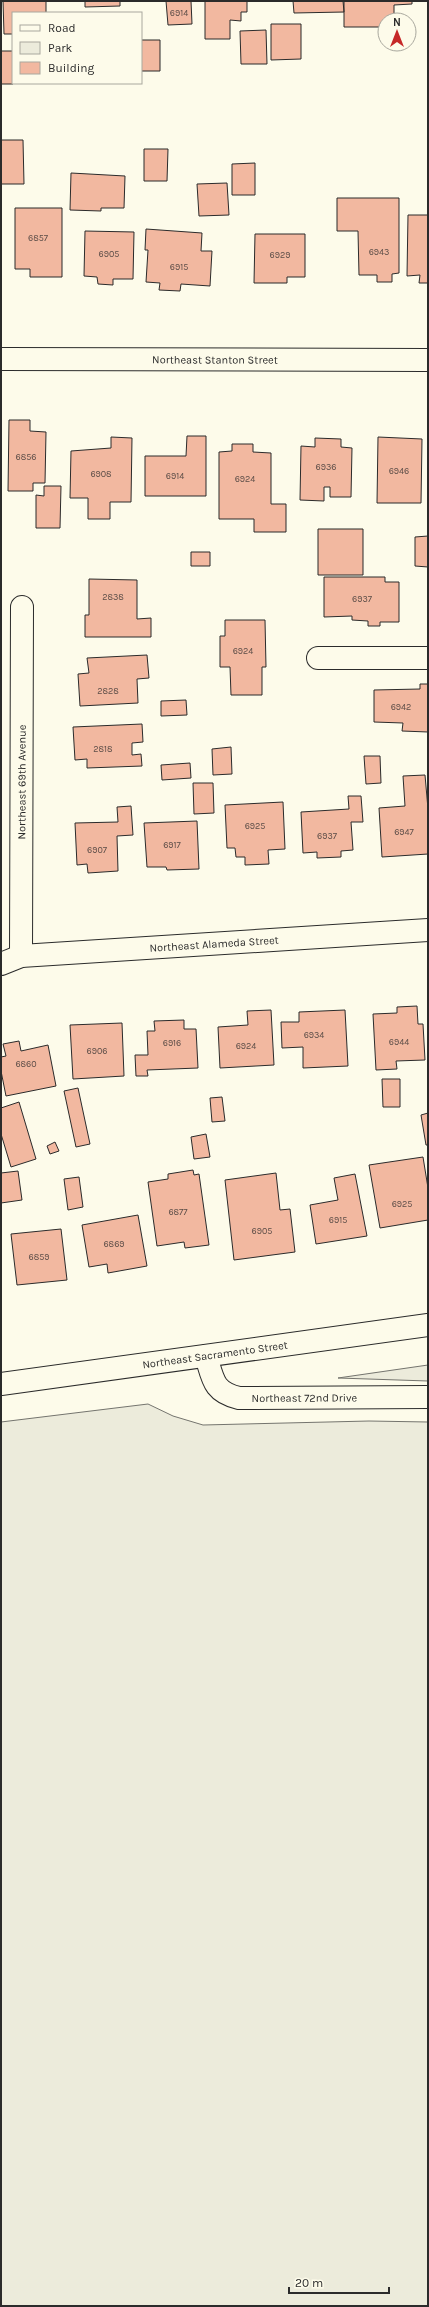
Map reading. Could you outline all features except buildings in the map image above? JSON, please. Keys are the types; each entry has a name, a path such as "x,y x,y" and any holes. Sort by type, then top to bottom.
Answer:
{"street":[{"name":"Northeast Stanton Street","path":"1,359 428,360"},
{"name":"Northeast 69th Avenue","path":"21,956 22,607"},
{"path":"318,658 428,658"},
{"name":"Northeast Alameda Street","path":"1,964 21,956 428,930"},
{"name":"Northeast Sacramento Street","path":"1,1384 428,1325"},
{"name":"Northeast 72nd Drive","path":"206,1356 213,1381 219,1390 227,1395 239,1398 428,1397"}],"green space":[{"path":"428,1365 428,1381 338,1378"},
{"path":"148,1404 173,1416 203,1425 369,1421 428,1422 428,2306 1,2306 1,1422"}]}
